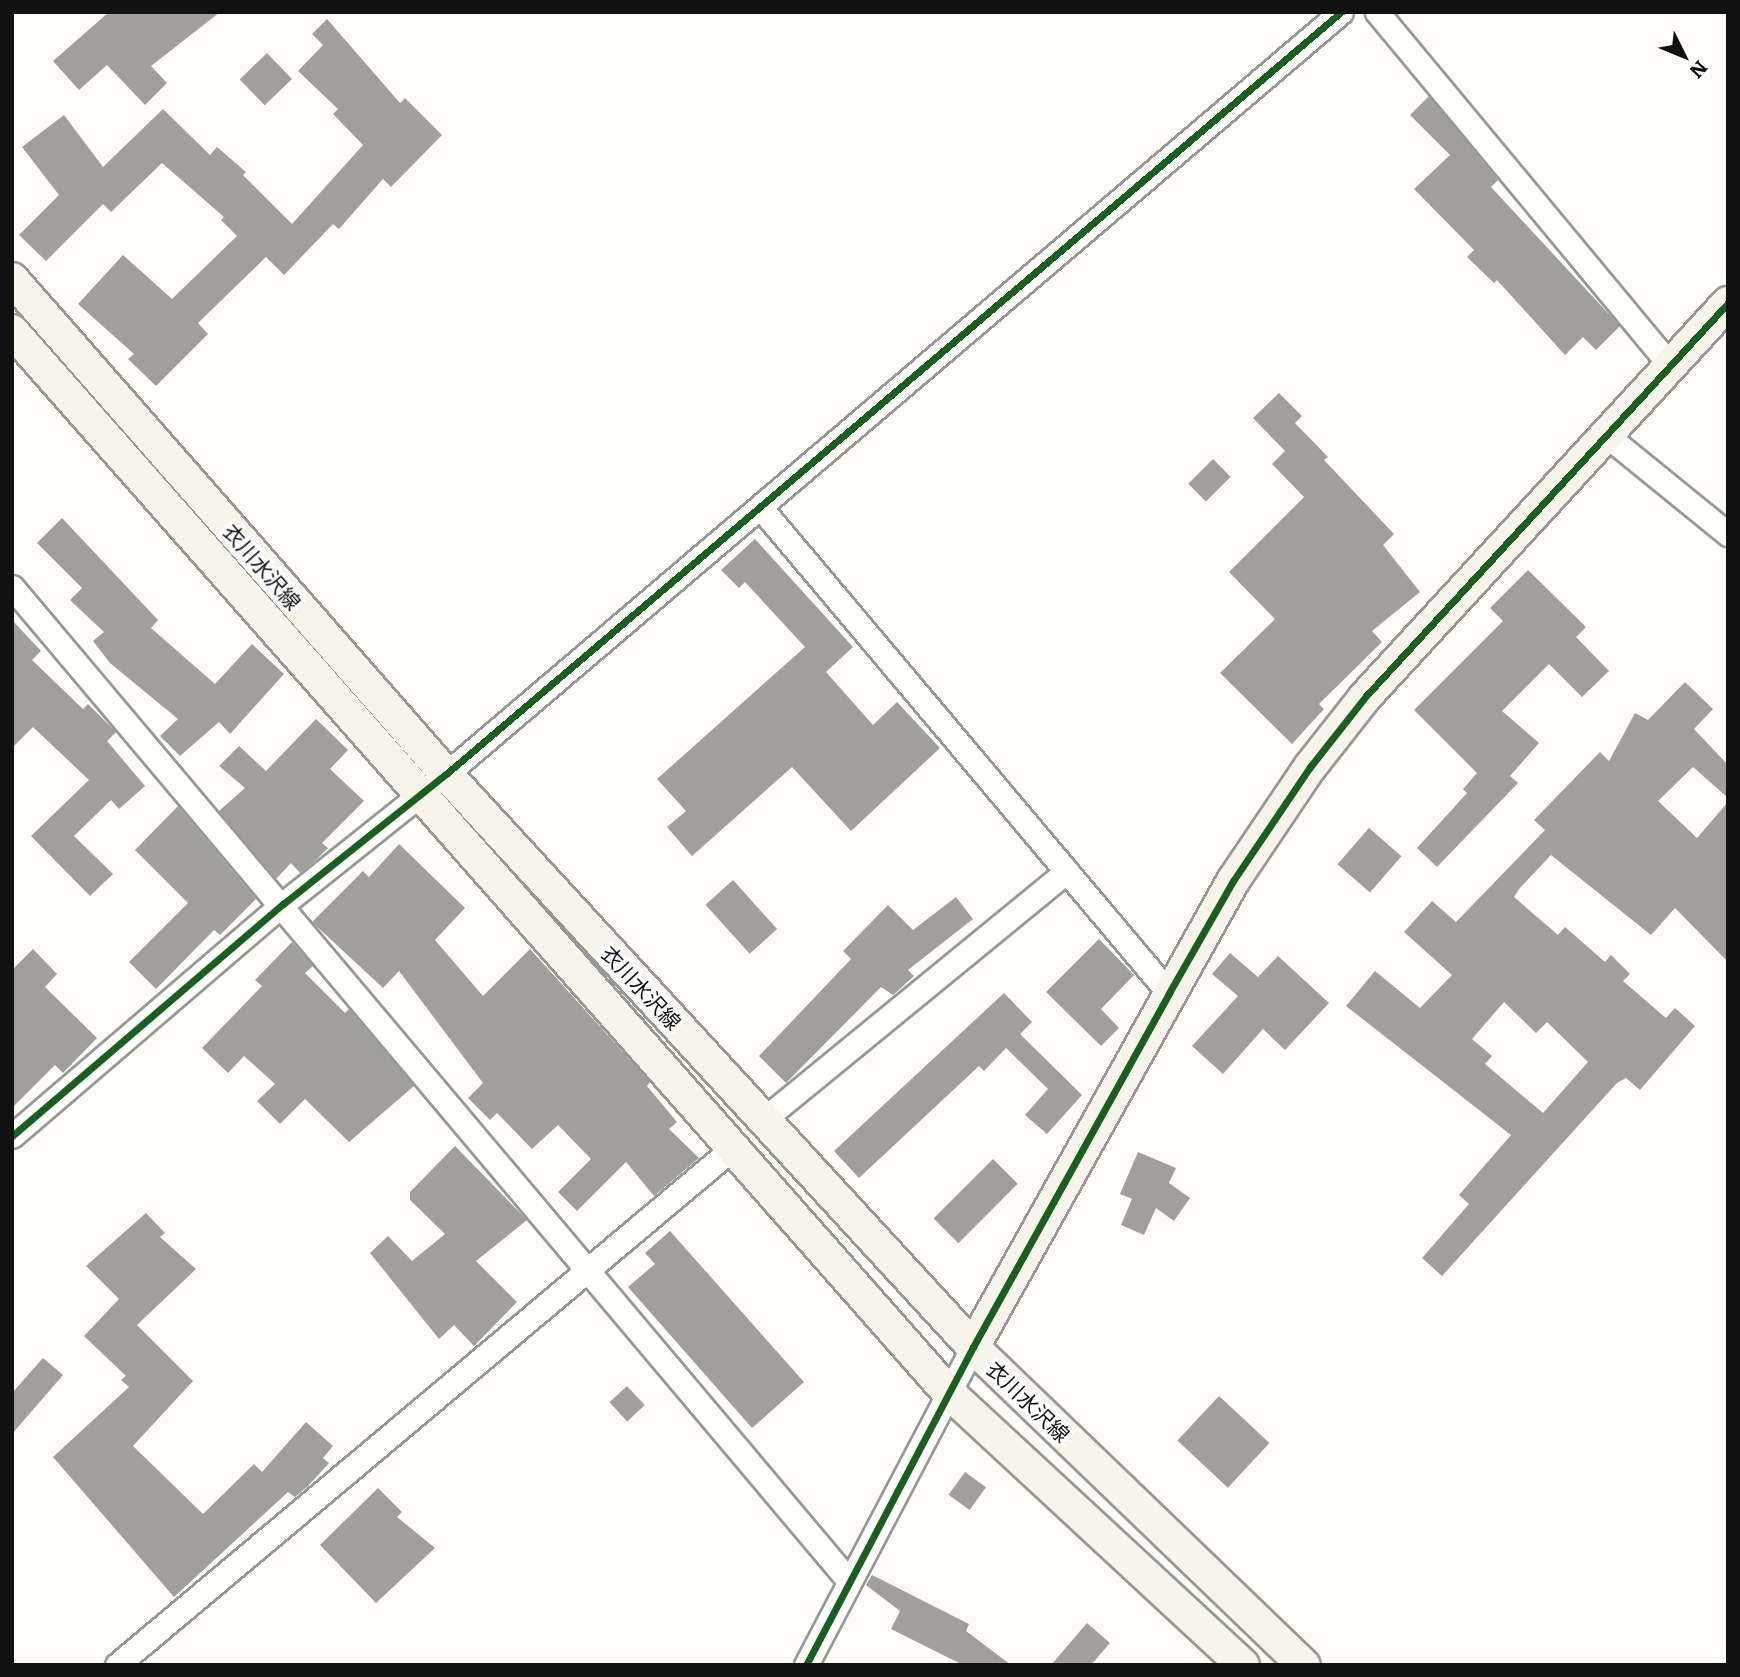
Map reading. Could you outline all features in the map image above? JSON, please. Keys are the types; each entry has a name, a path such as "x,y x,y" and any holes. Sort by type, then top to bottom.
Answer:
{"main road":[{"name":"衣川水沢線","path":"12,279 435,783 733,1148 948,1392 1243,1665"},
{"path":"973,1347 1233,881 1349,717 1728,303"},
{"name":"衣川水沢線","path":"12,331 435,783 764,1119 973,1347 1304,1665"}],"street":[{"path":"12,1136 283,905 435,783 1341,12"},
{"path":"1377,12 1672,367"},
{"path":"1606,435 1728,534"},
{"path":"760,507 1065,873 1169,993"},
{"path":"12,587 588,1266 849,1581"},
{"path":"764,1119 1065,873"},
{"path":"122,1663 588,1266 733,1148"},
{"path":"806,1665 973,1347"}],"building":[{"path":"109,12 220,12 151,66 167,83 145,105 107,65 79,90 53,61"},
{"path":"327,19 400,103 405,98 442,135 391,187 383,179 339,229 333,224 284,275 266,257 198,323 208,334 156,386 128,359 134,354 78,304 123,255 172,299 237,236 221,220 224,217 162,163 111,212 103,204 46,261 19,235 59,195 22,147 64,115 103,167 163,109 210,155 217,147 246,172 243,175 292,224 363,145 333,114 338,109 298,71 323,45 312,34"},
{"path":"267,53 292,79 265,105 240,79"},
{"path":"1429,96 1498,180 1491,187 1620,326 1596,350 1583,337 1565,355 1497,280 1494,283 1467,257 1474,250 1414,189 1450,155 1410,115"},
{"path":"1279,393 1302,416 1295,423 1328,457 1324,460 1394,534 1383,545 1420,592 1372,631 1382,642 1319,704 1324,709 1292,744 1220,673 1275,619 1229,572 1304,497 1272,464 1285,451 1253,418"},
{"path":"1213,459 1231,477 1206,501 1188,484"},
{"path":"62,518 158,620 151,628 215,684 252,644 284,674 230,734 219,722 180,756 160,736 178,719 110,663 93,641 104,632 70,600 82,588 37,543"},
{"path":"755,539 853,647 826,672 873,725 897,702 940,748 851,831 792,767 692,856 667,827 686,811 657,779 805,647 745,582 739,588 721,570"},
{"path":"1528,570 1586,627 1576,637 1609,671 1582,697 1549,664 1502,711 1539,743 1510,776 1518,783 1437,867 1417,848 1467,793 1463,789 1477,773 1414,710 1503,621 1490,608"},
{"path":"12,620 41,651 32,660 83,709 88,704 116,732 107,741 145,786 119,809 111,800 74,836 113,874 90,896 31,836 89,780 33,727 12,748"},
{"path":"1685,682 1713,709 1694,729 1728,765 1728,798 1693,767 1658,801 1697,838 1728,802 1728,962 1675,908 1651,935 1551,855 1519,889 1514,897 1558,935 1565,927 1605,962 1611,955 1630,974 1623,981 1666,1018 1675,1008 1695,1026 1640,1090 1626,1078 1617,1083 1442,1276 1422,1258 1469,1204 1459,1195 1511,1135 1346,1006 1375,971 1420,1008 1452,975 1404,932 1432,901 1456,922 1545,830 1534,820 1600,752 1609,761 1635,713 1648,720","holes":["1504,1002 1536,1033 1547,1022 1588,1062 1543,1113 1485,1064 1492,1056 1472,1039"]},
{"path":"316,719 348,750 330,769 364,801 322,843 328,848 315,861 300,873 291,863 276,879 219,811 245,788 219,766 239,746 266,771"},
{"path":"178,806 256,899 220,935 214,930 156,989 129,962 188,903 135,850"},
{"path":"1369,828 1401,856 1370,892 1338,864"},
{"path":"399,844 465,908 435,940 483,996 530,949 650,1082 647,1086 677,1122 669,1129 699,1158 654,1196 626,1162 577,1211 558,1192 591,1159 558,1125 532,1149 497,1113 490,1120 468,1098 483,1083 399,971 383,988 312,922 363,871 369,877"},
{"path":"733,880 777,929 750,954 706,905"},
{"path":"956,897 973,919 908,970 914,976 893,995 881,987 786,1083 759,1056 851,959 843,951 888,905 913,930"},
{"path":"1099,939 1134,975 1101,1009 1119,1028 1101,1046 1046,992"},
{"path":"292,942 313,966 305,973 345,1013 349,1009 414,1086 349,1142 305,1099 280,1124 257,1101 275,1084 244,1056 228,1073 202,1048 262,986 255,980"},
{"path":"33,949 57,974 45,987 97,1038 63,1073 55,1065 12,1108 12,970"},
{"path":"1230,953 1258,977 1278,956 1329,1003 1285,1050 1263,1029 1223,1074 1192,1046 1238,996 1212,974"},
{"path":"1004,993 1032,1022 1020,1034 1082,1095 1047,1134 1025,1115 1048,1089 1006,1048 984,1071 979,1066 859,1178 834,1151"},
{"path":"455,1146 527,1220 476,1261 517,1302 474,1346 454,1325 439,1339 370,1253 388,1236 412,1261 445,1234 410,1200 410,1192"},
{"path":"1138,1152 1176,1168 1169,1183 1190,1198 1174,1221 1156,1208 1144,1235 1121,1225 1132,1199 1120,1194"},
{"path":"993,1159 1018,1184 958,1243 934,1218"},
{"path":"146,1213 165,1233 160,1237 196,1269 137,1325 193,1381 133,1446 203,1514 254,1464 262,1472 306,1422 333,1446 323,1458 329,1463 308,1486 295,1497 288,1492 174,1597 53,1457 129,1387 121,1380 126,1376 84,1336 119,1299 86,1266"},
{"path":"670,1231 804,1382 752,1428 628,1287 655,1264 645,1253"},
{"path":"43,1358 63,1375 12,1434 12,1393"},
{"path":"627,1386 645,1405 627,1421 609,1402"},
{"path":"1219,1396 1269,1443 1228,1488 1177,1441"},
{"path":"965,1472 986,1487 970,1510 949,1495"},
{"path":"378,1488 402,1512 397,1517 435,1548 376,1603 320,1545"},
{"path":"872,1575 969,1624 966,1631 1011,1665 963,1665 891,1629 900,1611 866,1585"},
{"path":"1087,1623 1110,1643 1091,1665 1051,1665"}],"cycle path":[{"path":"12,1136 283,904 446,774 1341,12"},
{"path":"806,1665 973,1347 1169,993 1233,881 1310,767 1365,697 1728,303"}]}
